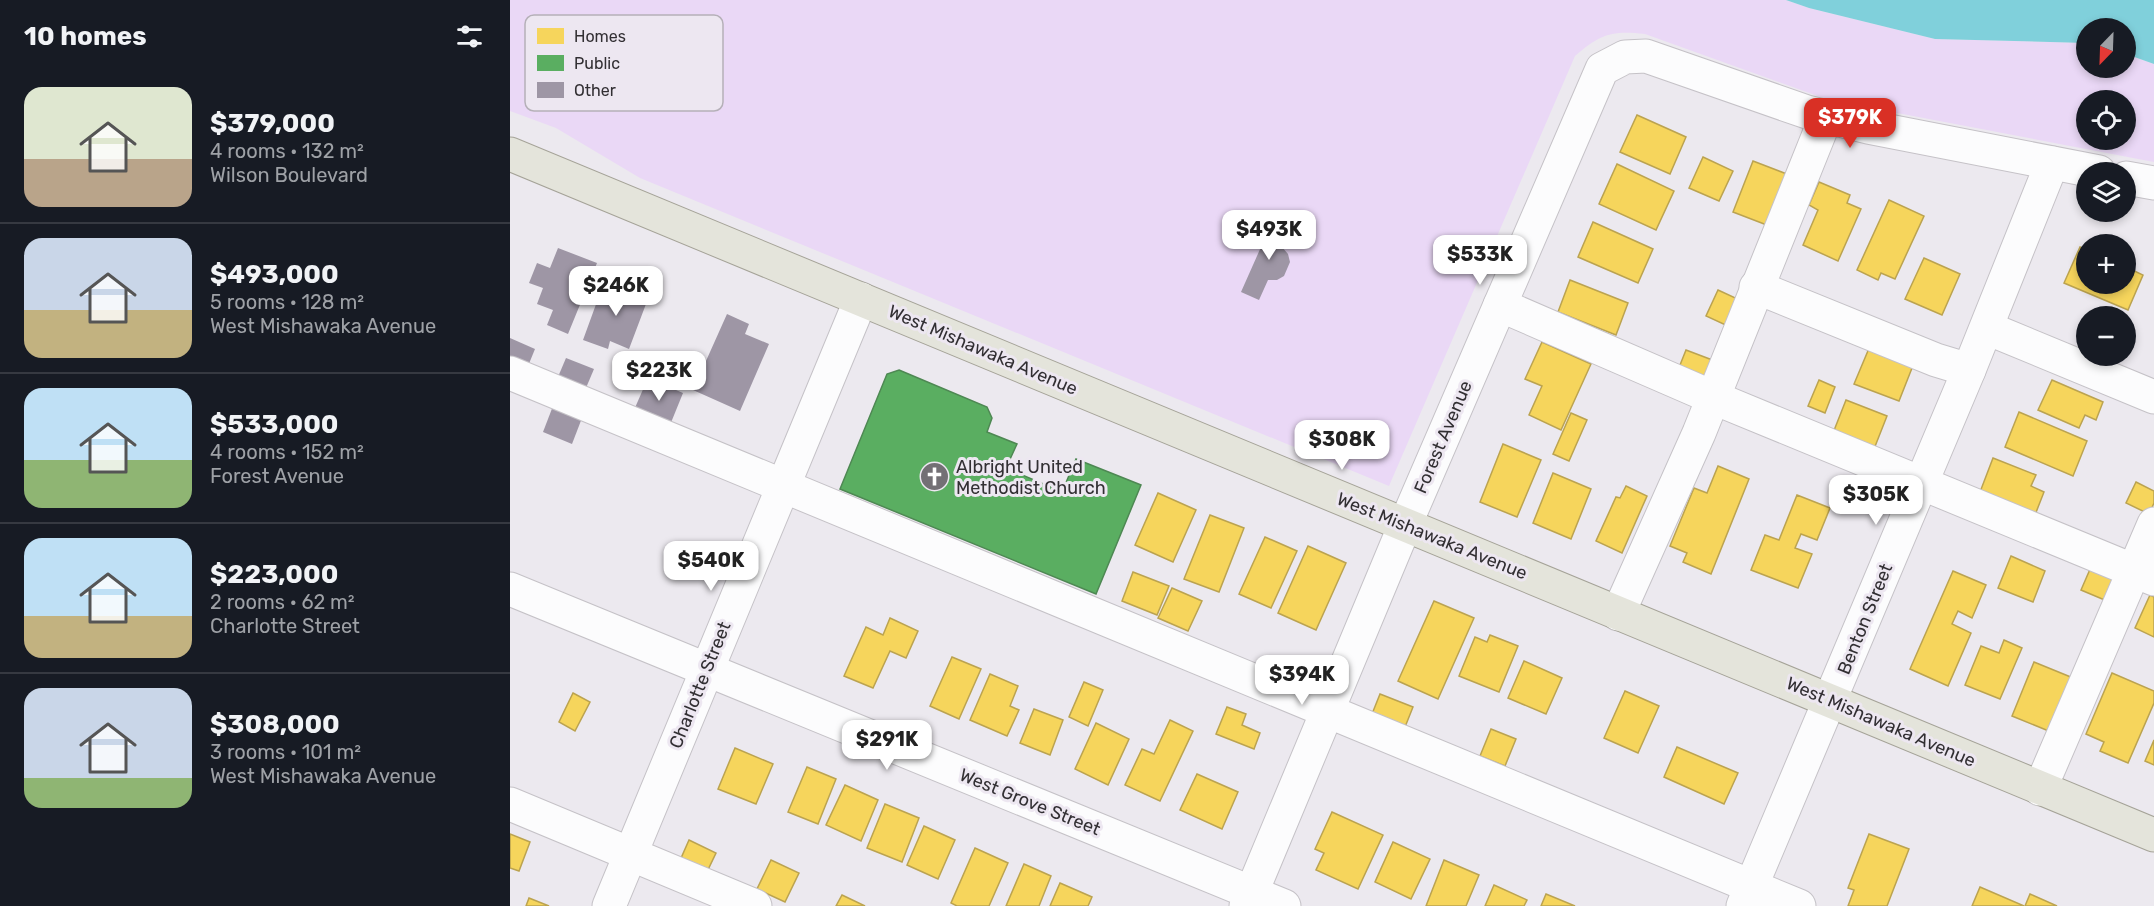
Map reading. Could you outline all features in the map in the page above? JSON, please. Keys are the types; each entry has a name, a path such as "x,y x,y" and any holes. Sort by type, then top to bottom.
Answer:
{"main road":[{"name":"West Mishawaka Avenue","path":"510,154 2154,836"}],"street":[{"name":"Forest Avenue","path":"1249,899 1405,525 1602,69 1625,57 1646,56 1826,117"},
{"path":"1618,614 1699,433 1826,117 2076,168"},
{"name":"Benton Street","path":"1747,896 1831,702 1987,328 2052,163"},
{"path":"2136,180 2154,183"},
{"path":"1756,287 1936,360 1969,370"},
{"name":"Charlotte Street","path":"609,906 861,299"},
{"path":"1500,305 1712,397 2144,575"},
{"path":"1987,328 2154,397"},
{"path":"510,373 1328,710 1747,896 1799,906"},
{"path":"2040,789 2144,575 2154,524"},
{"name":"West Grove Street","path":"510,589 1249,899 1284,906"},
{"path":"510,804 755,906"}],"shaded area":[{"path":"510,0 1786,0 1809,8 1935,39 2076,43 2076,78 2136,78 2136,58 2154,64 2154,162 2091,150 2136,150 2136,90 2076,90 2076,147 1829,100 1645,34 1615,33 1599,38 1575,56 1389,486 640,178 556,128 510,111"}],"water":[{"path":"1786,0 2154,0 2154,64 2136,58 2136,18 2076,18 2076,43 1935,39 1809,8"}],"building: Homes":[{"path":"1637,115 1686,137 1670,174 1620,152"},
{"path":"1703,157 1733,171 1719,201 1689,188"},
{"path":"1753,161 1792,176 1772,227 1733,212"},
{"path":"1617,164 1674,191 1656,230 1599,204"},
{"path":"1819,182 1850,195 1847,203 1861,209 1838,261 1803,245 1818,210 1809,205"},
{"path":"1889,200 1924,216 1895,279 1881,273 1878,280 1857,270"},
{"path":"1593,222 1653,249 1638,283 1578,257"},
{"path":"2076,256 2076,288 2064,283"},
{"path":"1924,258 1960,274 1942,315 1905,299"},
{"path":"2136,272 2143,275 2136,291"},
{"path":"1570,280 1628,303 1616,335 1558,312"},
{"path":"1718,290 1742,301 1730,327 1706,316"},
{"path":"2090,294 2135,294 2130,306 2119,306"},
{"path":"1542,342 1591,364 1561,430 1529,415 1542,386 1525,379"},
{"path":"1870,346 1914,363 1899,401 1854,384"},
{"path":"1686,350 1715,361 1705,387 1676,375"},
{"path":"1819,380 1835,387 1825,413 1808,406"},
{"path":"2052,380 2103,402 2096,420 2085,415 2079,428 2038,410"},
{"path":"1846,400 1887,416 1874,449 1833,433"},
{"path":"2019,412 2087,441 2073,476 2005,447"},
{"path":"1571,413 1587,420 1569,461 1553,454"},
{"path":"1503,444 1541,460 1517,517 1480,502"},
{"path":"1993,458 2036,475 2031,486 2044,492 2035,515 1980,492"},
{"path":"1718,466 1749,479 1711,574 1683,562 1687,553 1670,546 1694,488 1707,493"},
{"path":"1553,473 1591,489 1571,539 1533,523"},
{"path":"2136,482 2154,491 2154,503 2149,514 2126,503"},
{"path":"1626,486 1647,496 1622,553 1596,541 1616,497 1620,498"},
{"path":"1158,493 1196,510 1173,562 1135,545"},
{"path":"1797,495 1830,508 1817,540 1801,534 1795,548 1812,554 1798,588 1751,570 1765,535 1779,540"},
{"path":"1210,515 1244,528 1219,592 1184,579"},
{"path":"1265,537 1297,551 1271,608 1239,594"},
{"path":"1308,546 1346,563 1316,630 1278,613"},
{"path":"2011,556 2045,571 2033,602 1998,588"},
{"path":"2091,567 2117,578 2107,601 2081,590"},
{"path":"1953,571 1986,585 1972,618 1958,611 1952,624 1971,633 1948,686 1910,669"},
{"path":"1133,572 1169,586 1157,615 1122,601"},
{"path":"1172,588 1202,601 1188,631 1158,618"},
{"path":"2150,595 2154,597 2154,637 2135,628"},
{"path":"1434,601 1474,618 1438,699 1398,681"},
{"path":"890,618 918,631 906,658 890,651 873,688 844,676 866,627 883,635"},
{"path":"1490,635 1518,646 1499,692 1459,676 1475,637 1487,642"},
{"path":"2004,640 2022,648 2000,699 1965,685 1981,646 1999,653"},
{"path":"952,657 981,669 959,719 930,706"},
{"path":"1524,661 1562,678 1546,714 1508,698"},
{"path":"2034,662 2078,680 2056,734 2012,716"},
{"path":"2112,673 2154,691 2154,703 2128,763 2100,751 2104,742 2086,734"},
{"path":"990,674 1018,686 1010,706 1019,710 1007,736 970,720"},
{"path":"1084,682 1103,690 1088,726 1069,717"},
{"path":"1625,691 1659,706 1638,753 1604,738"},
{"path":"573,693 590,702 575,731 559,722"},
{"path":"1380,694 1413,707 1403,732 1370,719"},
{"path":"1227,707 1246,714 1242,725 1260,733 1254,749 1216,734"},
{"path":"1034,709 1063,720 1050,755 1020,743"},
{"path":"1170,720 1193,731 1160,801 1125,785 1142,749 1154,754"},
{"path":"1096,723 1129,739 1108,785 1075,769"},
{"path":"1491,729 1516,739 1505,766 1480,756"},
{"path":"2154,740 2154,765 2145,761"},
{"path":"1677,747 1738,773 1724,804 1664,777"},
{"path":"735,748 773,764 756,804 718,789"},
{"path":"807,767 836,779 818,824 788,812"},
{"path":"1197,774 1238,792 1222,829 1180,810"},
{"path":"845,785 878,800 861,841 826,825"},
{"path":"885,804 919,818 902,862 867,848"},
{"path":"1332,812 1383,835 1358,889 1316,870 1324,853 1315,849"},
{"path":"924,826 955,840 938,879 907,865"},
{"path":"510,834 530,842 519,871 510,868"},
{"path":"1869,834 1909,849 1887,906 1848,906 1854,890 1848,888"},
{"path":"689,840 716,853 704,878 678,865"},
{"path":"1393,842 1430,859 1411,899 1375,882"},
{"path":"975,848 1008,863 989,906 957,906 951,903"},
{"path":"771,860 799,873 785,902 757,889"},
{"path":"1444,860 1479,875 1466,906 1426,906"},
{"path":"1024,864 1051,876 1039,906 1006,906"},
{"path":"1060,883 1092,897 1088,906 1050,906"},
{"path":"1494,885 1527,900 1524,906 1485,906"},
{"path":"1980,887 2024,906 1972,906"},
{"path":"1546,894 1575,906 1541,906"},
{"path":"2030,894 2057,906 2025,906"},
{"path":"842,895 865,906 836,906"},
{"path":"529,898 549,906 526,906"}],"building: Public":[{"name":"Albright United Methodist Church","path":"899,370 987,407 992,418 987,432 1017,444 1006,468 1062,492 1076,459 1141,485 1096,594 840,489 887,374"}],"building: Other":[{"path":"1273,220 1291,227 1282,247 1288,254 1290,262 1284,276 1277,280 1268,280 1259,300 1241,292"},
{"path":"558,248 597,263 568,334 547,325 553,310 537,304 543,288 529,283 537,263 550,268"},
{"path":"603,285 621,292 624,287 649,296 629,349 610,341 608,349 583,340"},
{"path":"727,314 749,324 745,334 769,344 740,411 693,390"},
{"path":"510,338 535,349 526,371 510,364"},
{"path":"566,358 594,369 583,395 555,384"},
{"path":"648,378 683,393 670,425 634,410"},
{"path":"553,406 582,418 572,444 543,432"}],"place":[{"name":"Albright United Methodist Church","path":"935,477"}]}
